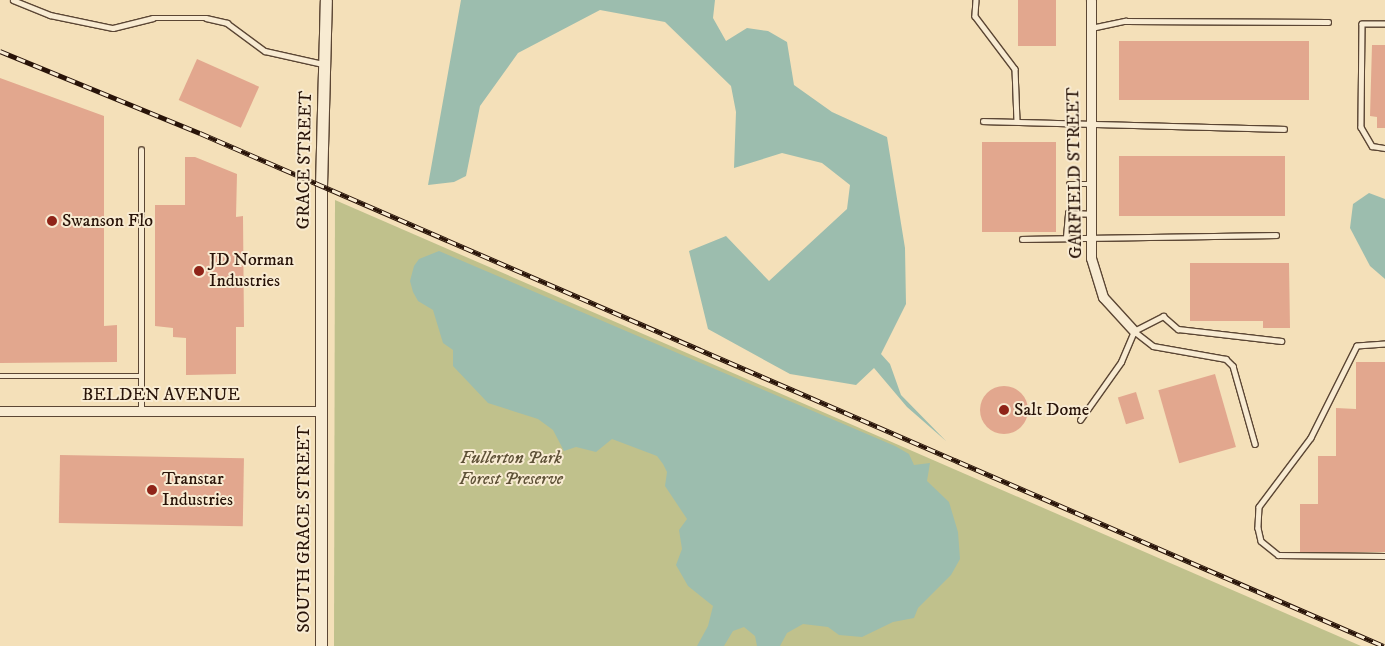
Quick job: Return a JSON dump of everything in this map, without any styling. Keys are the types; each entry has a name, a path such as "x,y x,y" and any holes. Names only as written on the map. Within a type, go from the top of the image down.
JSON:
{"street":[{"name":"GRACE STREET","path":"322,411 326,0"},
{"name":"GARFIELD STREET","path":"1091,0 1091,235 1093,272 1103,298 1134,331"},
{"name":"BELDEN AVENUE","path":"0,411 322,411"},
{"name":"SOUTH GRACE STREET","path":"321,646 322,411"}],"lane":[{"path":"13,0 50,15 113,28 153,18 206,18 227,23 265,51 324,64"},
{"path":"976,0 975,16 1015,69 1017,121"},
{"path":"1091,28 1124,21 1328,22"},
{"path":"1385,24 1362,24 1361,118 1365,140 1372,146 1385,148"},
{"path":"982,121 1017,121 1091,126 1284,129"},
{"path":"141,411 142,150"},
{"path":"1069,184 1091,184"},
{"path":"1066,238 1068,213 1091,214"},
{"path":"1022,239 1066,238 1091,235 1276,235"},
{"path":"1080,420 1121,362 1134,331 1163,316 1178,328 1281,341"},
{"path":"1134,331 1153,346 1226,359 1233,366 1255,444"},
{"path":"1385,344 1357,346 1311,438 1258,507 1258,528 1262,541 1278,556 1385,556"},
{"path":"0,376 140,376"}],"green space":[{"name":"Fullerton Park Forest Preserve","path":"335,200 1361,646 334,646"}],"shaded area":[{"path":"461,0 715,0 713,18 726,41 747,28 768,31 787,42 794,85 832,112 887,137 905,248 906,304 881,354 890,364 901,395 946,441 907,407 874,368 856,385 790,374 708,329 689,251 726,236 769,281 847,209 850,185 822,163 782,153 734,168 736,112 731,86 665,22 600,10 518,53 480,106 466,176 454,182 428,185"},
{"path":"1369,193 1385,199 1385,279 1370,266 1350,228 1353,204"},
{"path":"439,251 895,446 909,454 914,465 930,463 927,481 949,502 958,532 960,559 951,575 918,608 914,618 893,622 862,637 839,635 828,627 803,624 787,633 780,646 757,646 755,636 744,627 733,631 724,646 697,646 708,626 713,606 688,586 676,565 682,549 679,530 687,519 665,486 667,472 663,464 657,456 612,439 596,452 576,447 564,451 553,430 538,419 488,403 453,366 453,350 443,343 433,310 418,301 413,292 410,281 414,266 419,259"}],"building":[{"path":"1018,0 1056,0 1056,46 1018,46"},
{"path":"1119,41 1309,41 1309,100 1119,100"},
{"path":"1372,45 1385,45 1385,128 1377,128 1377,117 1370,116"},
{"path":"197,59 259,87 241,128 179,100"},
{"name":"Swanson Flo","path":"0,78 104,116 104,326 117,325 117,362 0,363"},
{"path":"982,142 1056,142 1056,232 982,232"},
{"path":"1119,156 1285,156 1285,216 1119,216"},
{"name":"JD Norman Industries","path":"185,157 195,157 237,174 236,217 243,216 244,327 236,327 236,374 186,375 186,338 173,337 173,328 155,326 155,205 185,205"},
{"path":"1190,263 1289,263 1290,328 1263,328 1263,321 1190,321"},
{"path":"1356,362 1385,362 1385,552 1300,552 1300,504 1318,504 1318,456 1336,456 1336,408 1356,409"},
{"path":"1215,374 1236,447 1179,463 1158,390"},
{"name":"Salt Dome","path":"1004,386 1013,388 1021,393 1026,401 1028,410 1026,419 1021,427 1013,432 1004,434 995,432 987,427 982,419 980,410 982,401 987,393 995,388"},
{"path":"1136,392 1144,419 1126,424 1118,398"},
{"name":"Transtar Industries","path":"60,455 244,458 243,526 59,523"}],"railway":[{"path":"0,51 200,133 1384,646"}],"place":[{"name":"Swanson Flo","path":"52,221"},
{"name":"JD Norman Industries","path":"199,271"},
{"name":"Salt Dome","path":"1004,410"},
{"name":"Transtar Industries","path":"152,490"}]}
